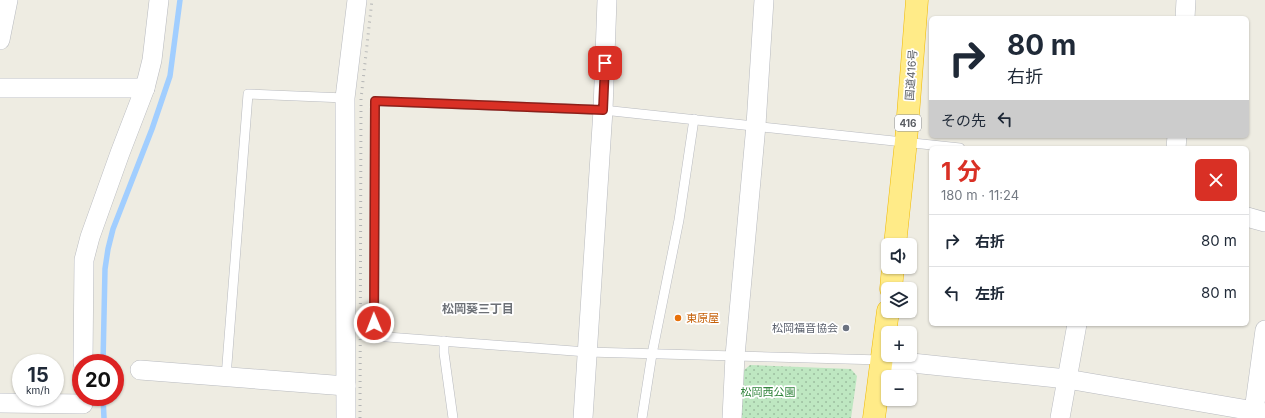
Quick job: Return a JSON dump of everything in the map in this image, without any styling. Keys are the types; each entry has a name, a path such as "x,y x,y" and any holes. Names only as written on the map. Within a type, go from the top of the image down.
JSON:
{"highway":[{"name":"国道416号","path":"896,238 906,141 917,0"},
{"path":"874,418 883,362"}],"street":[{"path":"0,40 8,0"},
{"path":"83,354 84,260 90,237 145,88 152,60 159,0"},
{"path":"346,418 345,98 357,0"},
{"path":"583,418 603,110 607,0"},
{"path":"732,418 735,356 756,125 764,0"},
{"path":"1185,16 1186,0"},
{"path":"0,88 145,88"},
{"path":"1249,218 1265,222"},
{"path":"1060,418 1077,326"},
{"path":"902,362 1067,379 1259,412 1265,330"},
{"path":"140,370 346,386"},
{"path":"0,403 72,406"}],"lane":[{"path":"226,377 248,94 345,98"},
{"path":"881,360 587,352 374,336 375,101 603,110 945,146"},
{"path":"642,418 652,354 679,220 694,119"},
{"path":"444,341 444,353 453,418"}],"green space":[{"name":"松岡西公園","path":"750,365 851,369 857,376 851,418 740,418 743,371"}],"waterway":[{"path":"103,354 105,269 108,249 113,229 152,129 170,76 180,0"},
{"path":"103,406 104,418"}],"railway":[{"path":"360,418 361,99 372,0"}],"place":[{"name":"東原屋","path":"678,318"},
{"name":"松岡福音協会","path":"846,328"}],"district":[{"name":"松岡葵三丁目","path":"478,308"}],"route":[{"path":"374,323 373,270 375,101 603,110 605,63"}]}
